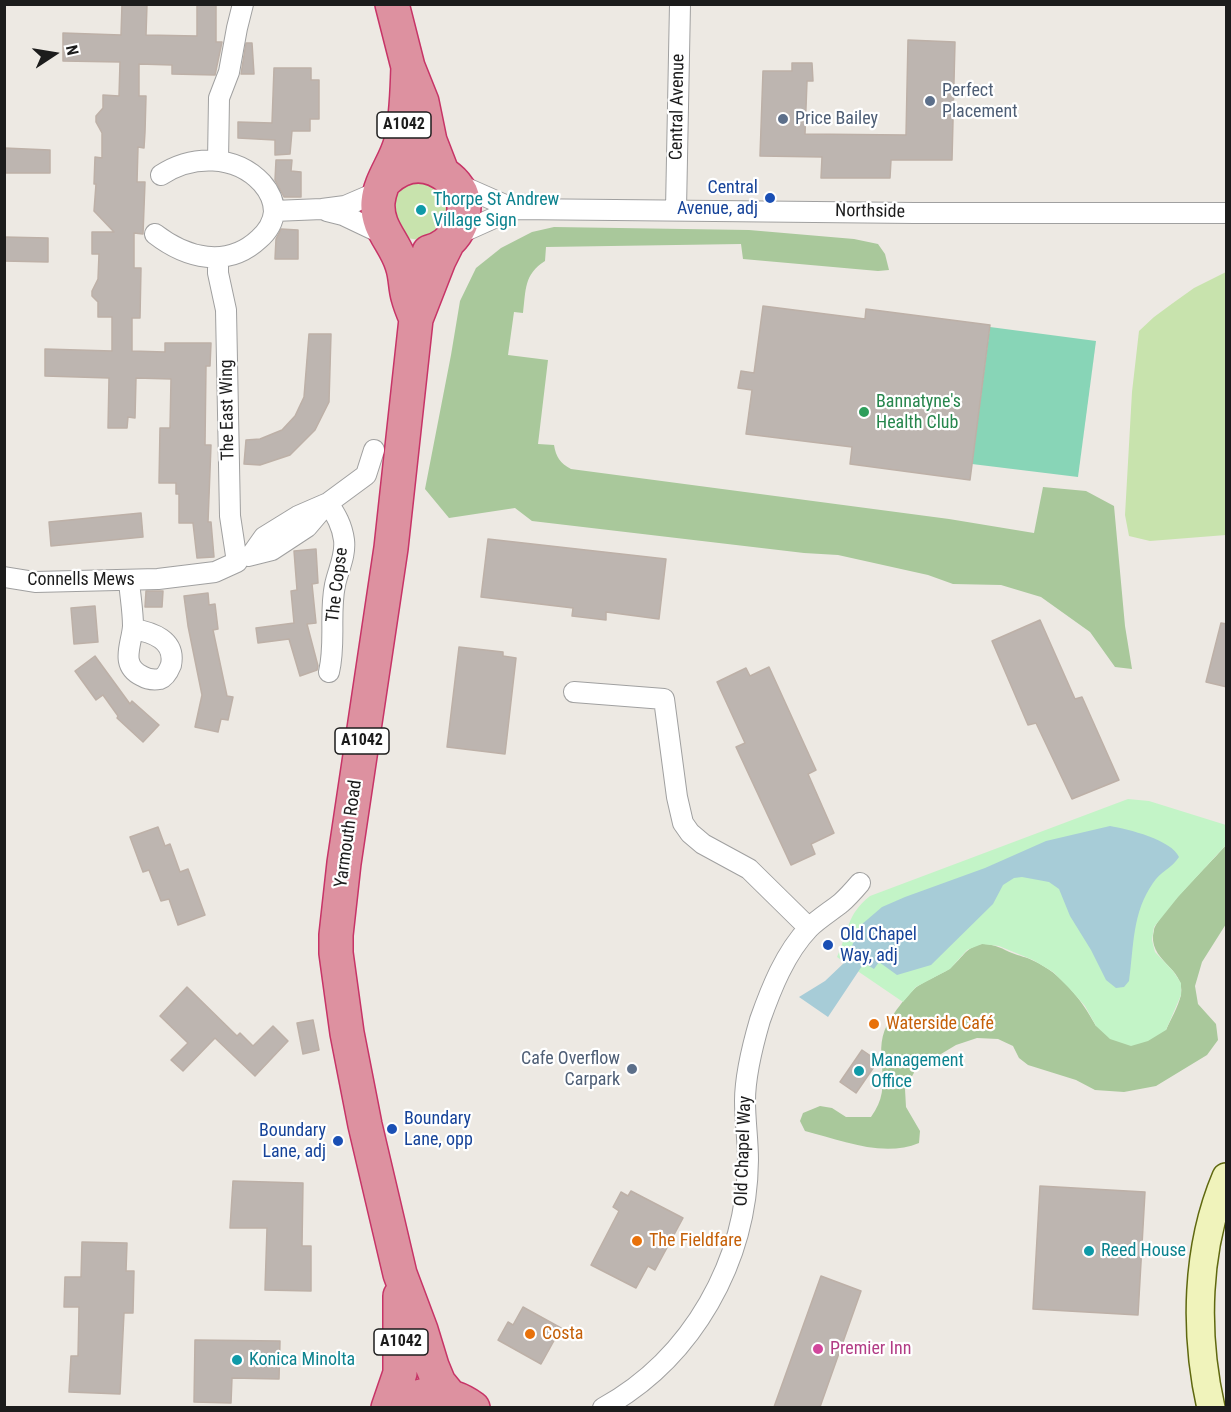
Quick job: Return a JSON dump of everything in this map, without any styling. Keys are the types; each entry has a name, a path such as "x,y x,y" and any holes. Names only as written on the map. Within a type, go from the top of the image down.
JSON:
{"highway":[{"name":"Yarmouth Road","path":"392,4 408,67 422,102 430,141 448,178 461,193 463,217 439,260 416,319 391,548 344,862 336,952 347,1033 365,1125 400,1274 422,1330 439,1383 460,1401"},
{"name":"Yarmouth Road","path":"408,67 401,141 383,185 378,213 380,223 402,266 408,298 416,319"},
{"path":"383,185 394,172 413,165 432,167 448,178"},
{"path":"390,241 404,252 422,254 435,251 452,239"},
{"name":"Yarmouth Road","path":"390,1407 399,1373 400,1274"},
{"name":"Yarmouth Road","path":"390,1407 417,1397 460,1401"}],"street":[{"path":"218,161 219,98 229,72 243,4"},
{"name":"Central Avenue","path":"676,209 680,4"},
{"path":"155,234 178,250 205,258 218,259 242,251 255,243 271,224 274,210 272,198 266,187 256,177 236,164 218,161 181,165 161,176"},
{"name":"Northside","path":"448,178 514,209 1227,213"},
{"path":"274,210 345,206 383,185"},
{"path":"322,209 343,215 390,241"},
{"name":"Northside","path":"452,239 514,209"},
{"name":"The East Wing","path":"218,259 218,273 226,310 230,516 244,558"},
{"path":"244,558 272,550 307,527 328,502 366,475 374,450"},
{"name":"The Copse","path":"328,502 342,525 345,543 343,560 334,586 333,640 329,672"},
{"name":"Connells Mews","path":"4,577 35,582 158,579 215,572 244,558"},
{"path":"129,580 133,629"},
{"path":"574,692 664,699 677,798 683,823 690,833 703,844 749,868 809,928"},
{"name":"Old Chapel Way","path":"603,1407 618,1400 655,1372 684,1342 709,1305 732,1255 745,1204 748,1160 745,1098 753,1045 760,1020 786,961 809,928 844,901 860,883"},
{"path":"1211,1407 1200,1334 1203,1259 1217,1198 1227,1177"}],"green space":[{"path":"425,181 447,197 448,224 426,241 407,238 394,225 394,198 407,184"},
{"path":"554,227 749,230 854,239 878,244 885,254 889,270 878,271 743,259 741,244 546,247 545,261 533,271 527,283 523,313 514,312 508,355 548,360 538,444 554,445 559,459 571,469 949,519 1034,533 1043,487 1086,491 1114,506 1125,626 1132,669 1115,667 1090,632 1041,597 1001,585 953,584 928,575 838,555 532,521 515,508 449,518 425,489 460,301 476,268 501,248 532,232"},
{"path":"1226,272 1226,535 1150,541 1129,536 1125,515 1132,392 1139,331 1194,288"},
{"path":"990,327 1096,341 1078,477 972,464"},
{"path":"1128,799 1149,801 1226,825 1226,845 1154,927 1152,940 1155,952 1181,983 1181,995 1166,1030 1148,1041 1131,1046 1110,1039 1096,1026 1085,1006 1053,972 1033,960 999,946 982,944 967,950 950,969 916,987 903,1002 837,957 852,917 870,896"},
{"path":"1226,845 1226,924 1202,962 1195,986 1198,1004 1216,1024 1218,1040 1207,1055 1156,1086 1124,1092 1095,1090 1076,1080 1028,1065 1019,1058 1013,1046 998,1039 977,1038 956,1045 916,1069 905,1089 906,1107 920,1131 919,1143 891,1149 877,1148 847,1143 805,1131 800,1121 803,1113 820,1106 832,1108 846,1117 871,1117 882,1093 881,1048 889,1021 914,989 951,968 976,945 994,945 1044,966 1070,988 1096,1026 1166,1030 1180,999 1181,985 1178,977 1156,949 1153,941 1154,930 1175,900"}],"water":[{"path":"1110,826 1138,833 1168,845 1179,857 1156,879 1146,894 1137,918 1129,981 1124,987 1116,988 1106,980 1070,916 1059,889 1049,882 1022,877 1014,878 1003,885 993,904 931,965 897,975 879,962 874,969 864,963 828,1017 799,997 825,981 845,962 861,925 882,907 985,868 1046,841"}],"building":[{"path":"122,4 147,4 146,35 197,36 197,4 216,4 216,42 222,42 215,75 172,74 172,65 139,64 139,96 146,96 144,148 138,147 137,182 145,182 143,234 134,233 134,268 141,268 140,318 132,318 132,351 165,352 165,343 211,343 210,366 206,366 205,445 211,445 208,522 211,522 214,557 197,558 193,523 179,523 179,494 176,494 176,483 159,483 160,428 170,428 171,379 136,378 135,418 128,417 127,428 108,428 109,378 45,376 45,349 112,351 112,317 98,317 98,302 92,296 98,279 99,254 92,254 92,232 114,232 94,211 95,157 102,158 102,133 96,122 96,116 103,108 103,95 119,96 120,62 63,61 63,33 121,35"},
{"path":"908,40 955,42 952,160 891,160 890,178 821,178 822,157 760,156 763,71 792,71 792,63 812,63 813,81 807,81 805,134 906,135"},
{"path":"246,43 252,43 254,74 241,74"},
{"path":"274,68 311,68 311,80 319,80 319,119 310,119 310,131 292,131 290,154 275,155 275,140 238,138 238,122 272,123"},
{"path":"4,148 50,150 50,173 4,173"},
{"path":"276,160 292,160 291,171 301,172 301,197 284,197 275,180"},
{"path":"281,229 298,230 298,259 275,259 276,239"},
{"path":"4,237 48,238 48,262 4,261"},
{"name":"Bannatyne's Health Club","path":"763,306 865,319 866,309 990,325 970,480 850,464 852,447 746,434 752,390 738,388 741,371 754,373"},
{"path":"309,334 331,334 329,402 315,430 290,455 260,465 244,464 246,440 260,439 282,430 295,416 304,397"},
{"path":"141,513 143,537 51,546 49,522"},
{"path":"488,539 666,559 659,619 606,612 606,620 572,616 573,608 481,597"},
{"path":"316,549 318,583 312,584 316,623 307,624 318,666 317,670 300,676 289,639 258,643 256,628 294,623 291,591 297,590 294,551"},
{"path":"146,591 163,591 162,607 145,607"},
{"path":"208,593 209,605 215,604 218,629 213,630 227,696 233,697 228,720 221,719 218,732 195,727 202,695 184,596"},
{"path":"95,606 98,642 74,644 71,608"},
{"path":"1040,620 1075,699 1082,697 1119,780 1072,799 1036,723 1028,725 992,641"},
{"path":"1221,623 1227,624 1227,687 1206,682"},
{"path":"459,647 503,652 503,656 516,658 505,754 447,747"},
{"path":"95,656 130,704 132,701 159,725 143,742 117,718 118,716 103,695 96,700 75,671"},
{"path":"769,667 816,770 808,774 834,833 811,844 815,854 791,865 736,747 745,743 717,682 746,668 750,676"},
{"path":"158,827 165,846 170,844 180,872 188,869 205,915 178,925 169,899 161,901 149,870 143,872 130,837"},
{"path":"187,987 237,1036 240,1033 253,1046 273,1026 288,1041 255,1076 215,1038 183,1071 171,1060 188,1043 160,1016"},
{"path":"313,1020 319,1050 303,1054 297,1023"},
{"name":"Management Office","path":"862,1050 878,1061 856,1093 840,1082"},
{"path":"233,1181 303,1183 302,1246 311,1246 311,1291 265,1290 267,1228 230,1228"},
{"name":"Reed House","path":"1040,1186 1145,1192 1138,1315 1033,1309"},
{"name":"The Fieldfare","path":"631,1191 683,1218 655,1270 648,1266 636,1288 591,1265 619,1211 613,1207 621,1192 628,1196"},
{"path":"82,1242 127,1243 126,1271 134,1271 133,1313 124,1313 120,1394 69,1392 71,1356 78,1356 79,1307 64,1307 65,1277 81,1277"},
{"name":"Premier Inn","path":"821,1276 861,1291 820,1407 774,1407"},
{"name":"Costa","path":"523,1307 561,1328 541,1364 498,1340 508,1322 513,1325"},
{"name":"Konica Minolta","path":"195,1340 280,1341 279,1379 232,1378 231,1403 194,1402"}],"place":[{"name":"Perfect Placement","path":"930,101"},
{"name":"Price Bailey","path":"783,119"},
{"name":"Central Avenue, adj","path":"770,198"},
{"name":"Thorpe St Andrew Village Sign","path":"421,210"},
{"name":"Bannatyne's Health Club","path":"864,412"},
{"name":"Old Chapel Way, adj","path":"828,945"},
{"name":"Waterside Café","path":"874,1024"},
{"name":"Cafe Overflow Carpark","path":"632,1069"},
{"name":"Management Office","path":"859,1071"},
{"name":"Boundary Lane, opp","path":"392,1129"},
{"name":"Boundary Lane, adj","path":"338,1141"},
{"name":"The Fieldfare","path":"637,1241"},
{"name":"Reed House","path":"1089,1251"},
{"name":"Costa","path":"530,1334"},
{"name":"Premier Inn","path":"818,1349"},
{"name":"Konica Minolta","path":"237,1360"}]}
